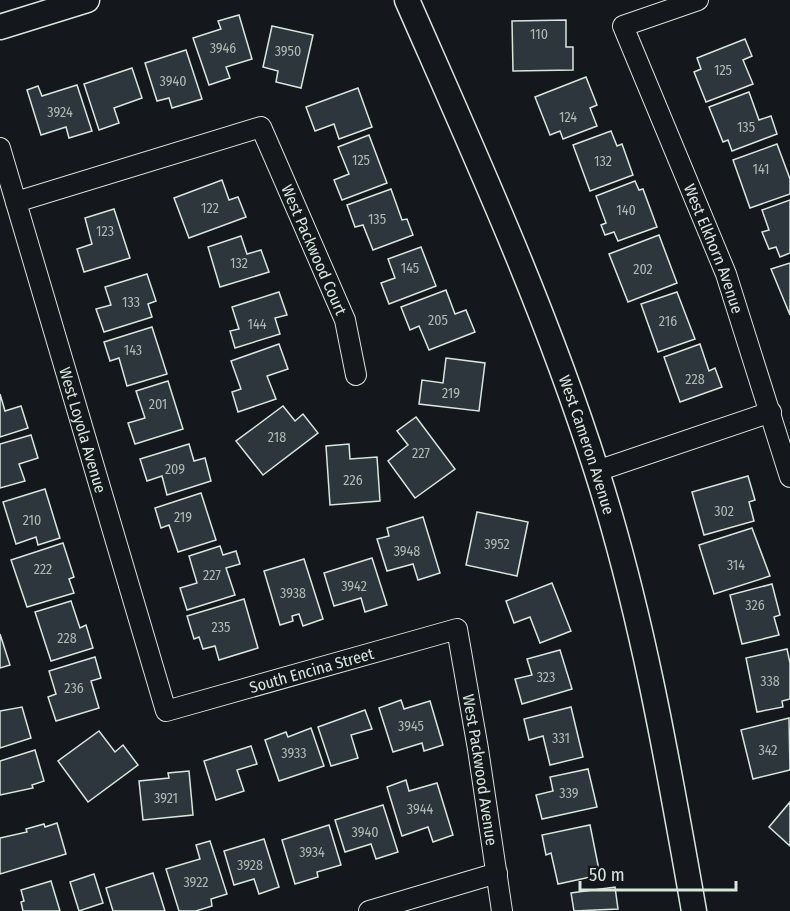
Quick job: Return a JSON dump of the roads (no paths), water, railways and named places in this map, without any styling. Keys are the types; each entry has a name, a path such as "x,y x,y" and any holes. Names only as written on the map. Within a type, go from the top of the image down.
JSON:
{"street":[{"path":"0,27 87,0"},
{"name":"West Cameron Avenue","path":"407,0 538,304 597,471 641,635 694,911"},
{"name":"West Elkhorn Avenue","path":"698,0 623,26 726,274 790,477"},
{"name":"West Packwood Court","path":"16,202 261,127 345,320 356,375"},
{"name":"West Loyola Avenue","path":"0,148 166,711"},
{"path":"597,471 771,412"},
{"name":"South Encina Street","path":"166,711 457,629"},
{"name":"West Packwood Avenue","path":"457,629 502,911"},
{"path":"369,911 497,873"}]}
